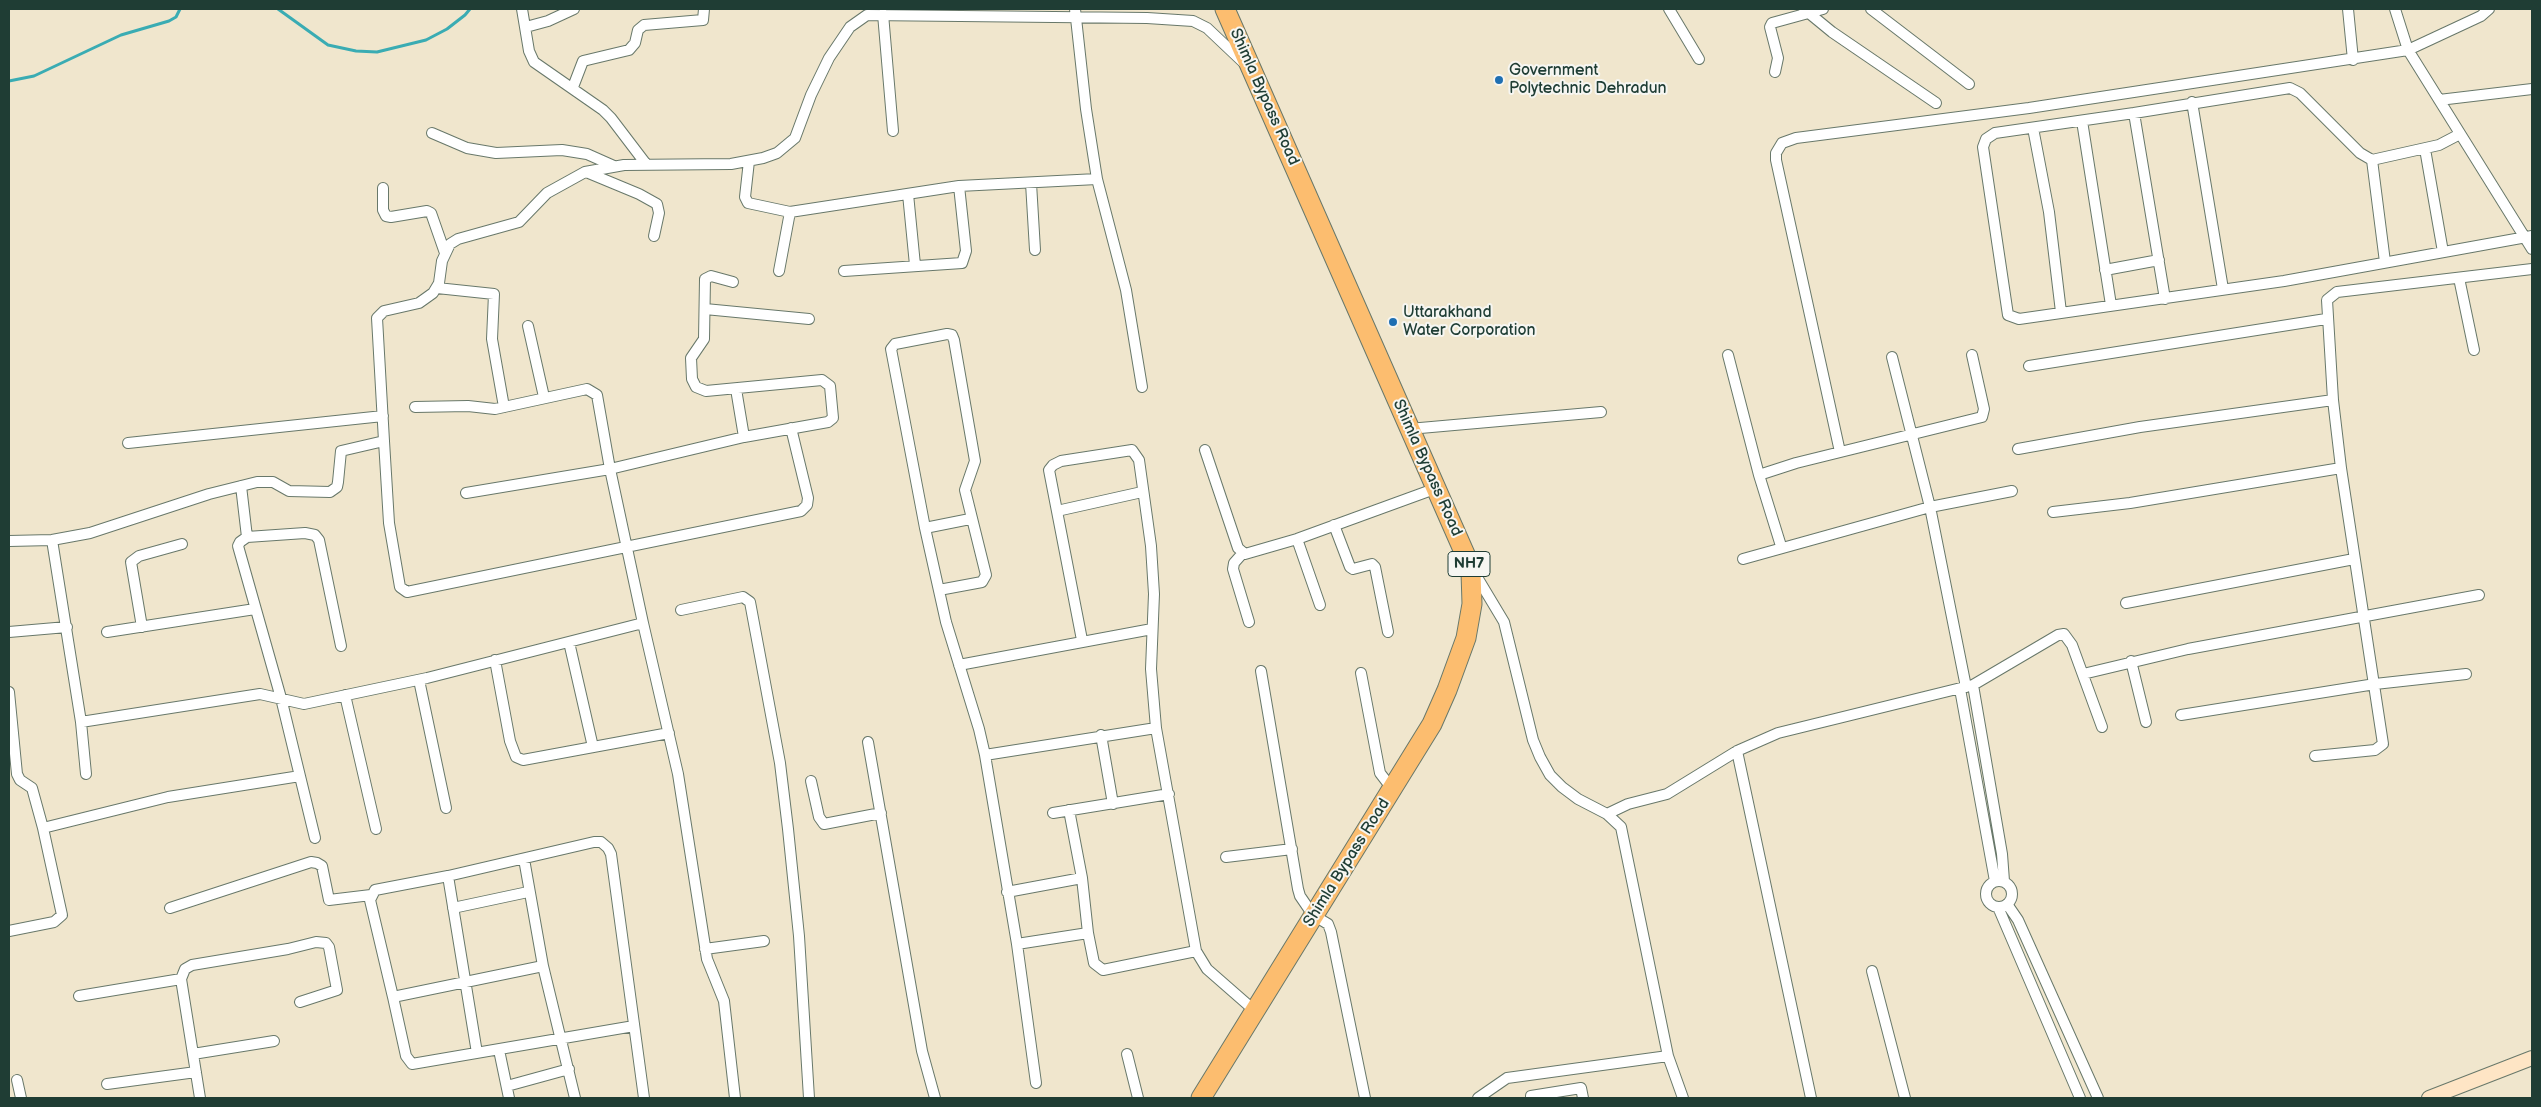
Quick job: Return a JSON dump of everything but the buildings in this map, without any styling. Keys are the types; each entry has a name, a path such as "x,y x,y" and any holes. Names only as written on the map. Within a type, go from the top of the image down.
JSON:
{"highway":[{"name":"Shimla Bypass Road","path":"1202,1098 1432,724 1448,690 1466,638 1472,604 1471,572 1468,561 1226,9"}],"street":[{"path":"522,9 529,51 534,62 573,87 611,118 646,164"},
{"path":"526,27 548,21 574,9"},
{"path":"573,87 583,61 628,50 635,43 638,30 644,25 703,20 704,9"},
{"path":"1668,9 1699,59"},
{"path":"1775,72 1778,58 1770,25 1778,19 1806,10 1823,9"},
{"path":"1871,9 1969,84"},
{"path":"2348,9 2353,60"},
{"path":"2395,9 2408,50 2460,134 2528,236 2532,249"},
{"path":"1840,452 1776,160 1776,153 1782,143 1796,138 2010,110 2353,60 2408,50 2481,16 2489,9"},
{"path":"1806,10 1832,32 1936,103"},
{"path":"791,428 808,498 804,509 404,591 400,587 389,523 377,318 384,311 426,300 437,288 445,253 450,244 458,239 519,222 529,214 547,193 585,172 614,166 646,164 715,165 749,161 777,153 795,138 820,75 850,27 867,15 912,12 1075,13 1193,22 1208,28 1252,71"},
{"path":"1075,13 1086,109 1097,179 1126,290 1142,387"},
{"path":"883,14 893,131"},
{"path":"2460,134 2439,145 2372,160 2360,153 2295,89 2284,88 2192,102 2134,114 1995,133 1984,144 2006,309 2012,318 2223,290 2528,236"},
{"path":"2439,100 2532,89"},
{"path":"2192,102 2223,290"},
{"path":"2134,114 2165,298"},
{"path":"2082,121 2110,305"},
{"path":"2033,128 2049,212 2061,312"},
{"path":"432,133 467,148 496,153 562,150 587,154 614,166"},
{"path":"2425,149 2444,252"},
{"path":"2372,160 2385,262"},
{"path":"749,161 745,197 748,203 790,212 959,186 1097,179"},
{"path":"585,172 639,194 657,204 660,213 654,236"},
{"path":"1031,183 1035,250"},
{"path":"844,271 915,265 960,264 965,259 959,186"},
{"path":"383,188 383,210 386,216 391,217 427,211 431,213 445,253"},
{"path":"908,194 915,265"},
{"path":"779,271 790,212"},
{"path":"2105,270 2159,260"},
{"path":"2315,756 2380,748 2382,739 2340,468 2326,319 2327,300 2337,292 2532,269"},
{"path":"466,492 610,469 832,420 830,386 826,381 815,380 736,389 701,390 692,379 692,358 704,338 706,277 711,276 733,282"},
{"path":"2459,278 2474,350"},
{"path":"437,288 494,294 492,339 504,407"},
{"path":"705,309 809,319"},
{"path":"2029,366 2326,319"},
{"path":"528,326 544,397"},
{"path":"939,590 982,582 985,578 970,519 965,490 975,461 954,340 950,334 941,334 895,344 890,349 939,590 958,665 979,729 1007,892 1018,944 1036,1083"},
{"path":"1759,475 1912,433 1982,417 1984,409 1972,355"},
{"path":"1728,356 1759,475 1781,546"},
{"path":"1892,357 1930,507 2002,854 1999,881"},
{"path":"414,407 504,407 587,388 596,392 626,546 680,784 709,969 724,1000 735,1098"},
{"path":"736,389 744,438"},
{"path":"2018,449 2140,427 2333,400"},
{"path":"1410,429 1600,412"},
{"path":"128,443 383,416"},
{"path":"9,541 52,540 90,533 241,486 269,482 289,491 330,492 337,487 341,451 384,441"},
{"path":"1082,640 1049,470 1052,465 1061,461 1132,450 1139,460 1153,569 1152,682 1156,728 1196,951 1207,969 1254,1011"},
{"path":"1205,450 1238,548 1242,554"},
{"path":"2053,512 2130,503 2340,468"},
{"path":"241,486 248,537"},
{"path":"1249,622 1233,569 1234,563 1242,554 1297,539 1437,488"},
{"path":"1743,559 1781,546 1930,507 2012,491"},
{"path":"1057,510 1142,492"},
{"path":"925,528 970,519"},
{"path":"1334,525 1351,568 1372,564 1375,567 1388,632"},
{"path":"315,838 280,698 238,546 248,537 304,533 315,535 319,540 341,646"},
{"path":"1297,539 1320,605"},
{"path":"52,540 81,722 86,774"},
{"path":"142,627 131,562 139,556 182,544"},
{"path":"2126,603 2354,559"},
{"path":"1468,561 1504,622 1533,740 1550,775 1578,800 1607,814 1621,827 1625,837 1644,945 1668,1056 1683,1098"},
{"path":"2083,674 2131,661 2362,619 2480,595"},
{"path":"681,610 743,597 750,602 780,763 788,829 799,936 809,1098"},
{"path":"107,632 255,609"},
{"path":"81,722 260,694 304,704 419,680 643,623"},
{"path":"9,632 67,628"},
{"path":"958,665 1082,640 1152,629"},
{"path":"1607,814 1628,804 1667,794 1737,751 1778,733 1966,687 2058,635 2064,634 2072,645 2102,727"},
{"path":"569,642 593,747"},
{"path":"496,660 510,742 516,757 523,760 532,760 669,733"},
{"path":"2131,661 2146,722"},
{"path":"1261,671 1300,896 1313,915 1328,924 1331,932 1365,1098"},
{"path":"1360,673 1380,773 1393,790"},
{"path":"2181,715 2374,684 2466,674"},
{"path":"419,680 446,808"},
{"path":"1966,687 1999,881 2012,890 2012,899 2003,906"},
{"path":"9,692 18,774 20,780 32,788 43,828 62,915 54,922 9,931"},
{"path":"345,695 376,829"},
{"path":"984,755 1101,735 1156,728"},
{"path":"1101,735 1113,804"},
{"path":"868,742 922,1051 935,1098"},
{"path":"1737,751 1811,1098"},
{"path":"43,828 168,797 300,776"},
{"path":"811,781 819,817 824,824 881,813"},
{"path":"1053,813 1168,794"},
{"path":"1069,810 1082,878 1088,933 1094,963 1103,970 1196,951"},
{"path":"170,908 311,862 322,866 329,900 370,895 375,890 601,842 608,848 644,1098"},
{"path":"1226,857 1292,849"},
{"path":"524,859 528,892 543,966 575,1098"},
{"path":"448,876 477,1053"},
{"path":"1007,892 1082,878"},
{"path":"1999,881 1988,887 1986,895 1990,903 2003,906 2018,920 2098,1098"},
{"path":"453,908 528,892"},
{"path":"370,895 406,1056 412,1064 634,1026"},
{"path":"2003,906 2080,1098"},
{"path":"1018,944 1088,933"},
{"path":"705,949 764,941"},
{"path":"200,1098 181,979 182,973 192,965 288,950 316,942 326,943 329,947 338,990 300,1002"},
{"path":"393,997 543,966"},
{"path":"1872,971 1905,1098"},
{"path":"79,996 181,979"},
{"path":"193,1054 274,1041"},
{"path":"499,1050 509,1098"},
{"path":"1127,1054 1138,1098"},
{"path":"1478,1098 1507,1078 1668,1056"},
{"path":"2429,1098 2532,1058"},
{"path":"507,1086 569,1069"},
{"path":"107,1084 196,1072"},
{"path":"17,1080 21,1098"},
{"path":"1531,1098 1531,1096 1581,1088 1583,1098"}],"waterway":[{"path":"9,81 34,76 121,35 169,21 176,17 180,9"},
{"path":"278,9 328,45 356,51 377,52 426,40 447,29 470,9"}],"place":[{"name":"Government Polytechnic Dehradun","path":"1499,80"},
{"name":"Uttarakhand Water Corporation","path":"1393,322"}]}
